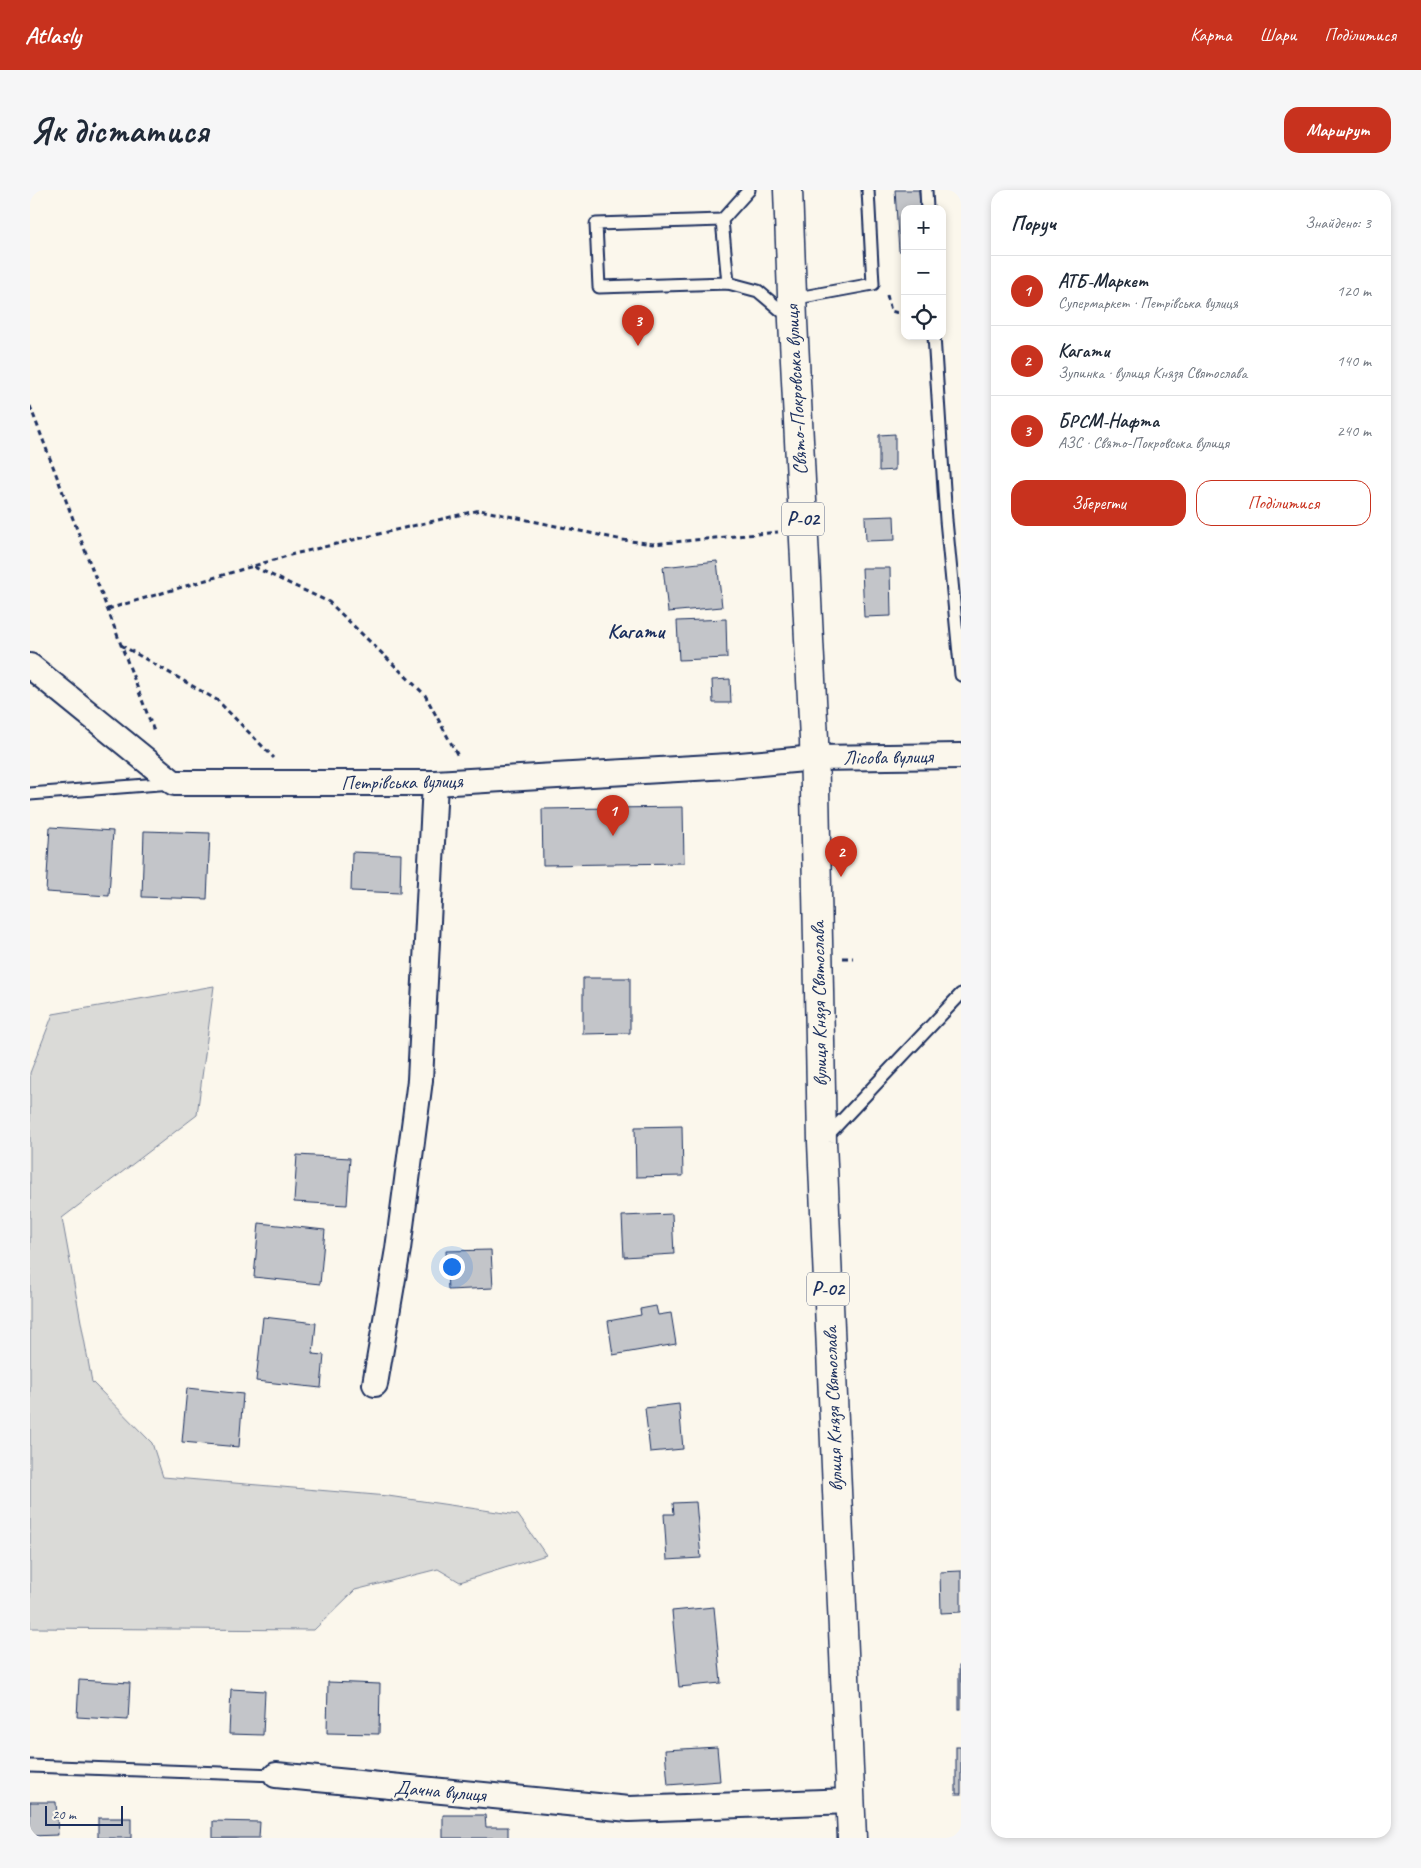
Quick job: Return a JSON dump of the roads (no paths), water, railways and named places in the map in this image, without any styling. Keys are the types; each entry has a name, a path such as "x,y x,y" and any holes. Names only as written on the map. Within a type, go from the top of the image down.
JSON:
{"main road":[{"name":"Свято-Покровська вулиця","path":"788,190 792,310 815,749"},
{"name":"вулиця Князя Святослава","path":"815,749 822,1142 852,1838"}],"street":[{"path":"30,666 174,783"},
{"name":"Лісова вулиця","path":"815,749 961,756"},
{"name":"Петрівська вулиця","path":"174,783 435,783 729,766 815,749"},
{"path":"376,1384 398,1249 420,1080 435,783"},
{"name":"Дачна вулиця","path":"276,1775 629,1808 850,1802"}],"lane":[{"path":"749,190 722,220 596,224 599,287 728,283 758,291 792,310 873,284 868,190"},
{"path":"926,190 927,205"},
{"path":"722,220 728,283"},
{"path":"934,340 946,520 961,675"},
{"path":"30,794 174,783"},
{"path":"822,1142 961,994"},
{"name":"Дачна вулиця","path":"30,1766 276,1775"}],"place":[{"name":"БРСМ-Нафта","path":"638,346"},
{"name":"АТБ-Маркет","path":"613,836"},
{"name":"Кагати","path":"841,877"}],"district":[{"name":"Кагати","path":"636,631"}]}
